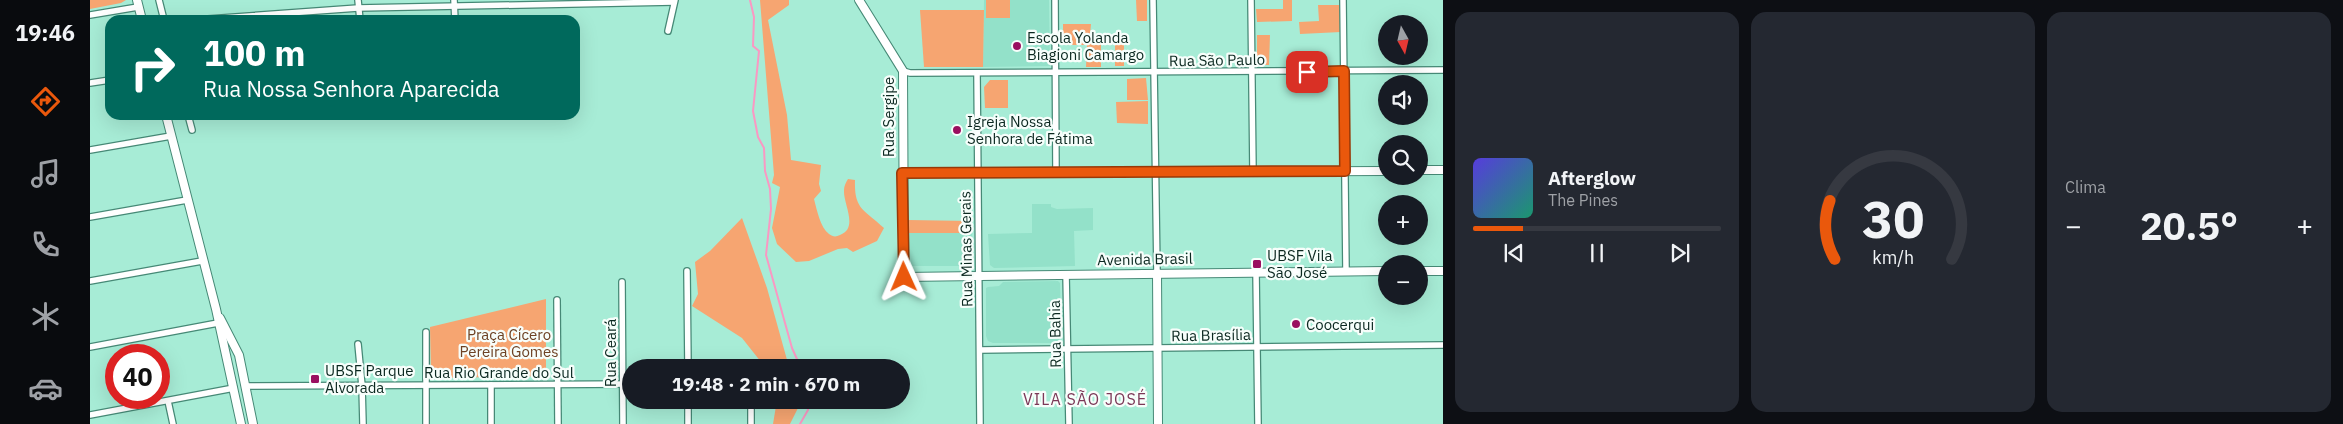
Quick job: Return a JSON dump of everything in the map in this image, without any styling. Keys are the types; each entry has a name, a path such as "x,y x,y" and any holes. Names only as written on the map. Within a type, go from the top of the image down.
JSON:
{"street":[{"path":"159,0 163,15"},
{"path":"358,0 359,15"},
{"name":"Rua Sergipe","path":"859,0 902,70 904,277"},
{"path":"1055,0 1056,173"},
{"path":"1153,0 1158,424"},
{"path":"1251,0 1253,172"},
{"path":"1343,0 1346,271"},
{"path":"262,15 454,3 674,1 668,31"},
{"path":"90,15 138,4"},
{"name":"Rua São Paulo","path":"902,70 910,73 977,74 1443,70"},
{"name":"Rua Minas Gerais","path":"977,74 980,424"},
{"path":"90,83 105,81"},
{"path":"168,120 202,261 216,310 241,424"},
{"path":"189,120 192,130"},
{"path":"90,150 171,136"},
{"path":"1428,170 1443,170"},
{"path":"902,173 1378,171"},
{"path":"90,217 187,200"},
{"path":"90,281 202,261"},
{"path":"687,271 688,359"},
{"name":"Avenida Brasil","path":"904,277 1378,271"},
{"path":"1428,271 1443,271"},
{"path":"1256,272 1258,424"},
{"name":"Rua Bahia","path":"1066,274 1069,424"},
{"name":"Rua Ceará","path":"622,282 623,359"},
{"path":"557,300 558,424"},
{"path":"216,310 239,355 247,386 253,424"},
{"path":"90,347 218,323"},
{"path":"426,332 426,424"},
{"path":"358,344 362,386 362,424"},
{"name":"Rua Brasília","path":"980,350 1443,345"},
{"name":"Rua Rio Grande do Sul","path":"247,386 622,384"},
{"path":"491,385 491,424"},
{"path":"170,401 234,388"},
{"path":"90,415 123,409"},
{"path":"170,409 173,424"},
{"name":"Rua Ceará","path":"623,409 623,424"},
{"path":"688,409 688,424"},
{"path":"751,409 751,424"}],"shaded area":[{"name":"Escola Yolanda Biagioni Camargo","path":"984,0 1049,0 1050,66 983,67"},
{"path":"1032,204 1051,204 1051,207 1057,209 1093,208 1093,230 1074,231 1075,266 994,268 990,265 988,234 1032,233"},
{"path":"908,233 972,233 970,263 966,266 911,266"},
{"path":"1058,281 1060,283 1061,335 1059,340 1054,343 993,343 988,341 986,336 986,288 999,286 1003,282"}],"green space":[{"path":"90,0 126,0 121,3 90,9"},
{"path":"760,0 789,0 789,5 768,20 787,115 791,160 821,165 819,184 821,191 814,199 823,227 832,236 839,236 846,232 849,215 844,190 848,179 855,180 858,203 884,228 877,241 853,252 847,248 838,249 809,261 796,262 777,244 772,228 780,187 772,183 774,175"},
{"path":"986,0 1010,0 1010,18 986,18"},
{"path":"1136,0 1147,0 1147,21 1137,21"},
{"path":"1283,0 1292,0 1292,21 1257,22 1256,9 1283,9"},
{"path":"1318,5 1340,5 1341,32 1300,34 1299,22 1319,21"},
{"path":"920,10 984,10 983,67 924,67"},
{"path":"1063,24 1091,24 1090,36 1101,36 1101,67 1086,67 1087,45 1063,45"},
{"path":"1257,35 1270,35 1269,65 1257,65"},
{"path":"1115,43 1124,43 1124,66 1115,66"},
{"path":"1146,78 1148,100 1127,100 1127,79"},
{"path":"990,80 1008,80 1008,108 985,108 984,87"},
{"path":"1148,101 1148,124 1117,123 1116,102"},
{"path":"742,218 767,288 787,359 759,359 742,338 692,306 698,294 695,262 710,251"},
{"path":"908,220 971,221 972,233 908,233"},
{"name":"Praça Cícero Pereira Gomes","path":"546,299 546,376 438,378 431,374 430,327"},
{"path":"776,409 798,409 790,424 773,424"}],"waterway":[{"path":"750,0 754,17 753,46 759,51 753,111 758,137 764,148 765,171 770,189 771,209 766,255 792,348 797,359"},
{"path":"800,424 808,409"}],"place":[{"name":"Escola Yolanda Biagioni Camargo","path":"1017,46"},
{"name":"Igreja Nossa Senhora de Fátima","path":"957,130"},
{"name":"UBSF Vila São José","path":"1257,264"},
{"name":"Coocerqui","path":"1296,324"},
{"name":"UBSF Parque Alvorada","path":"315,379"}],"district":[{"name":"VILA SÃO JOSÉ","path":"1085,399"}],"route":[{"path":"904,277 902,173 1345,171 1344,71 1307,72"}]}
